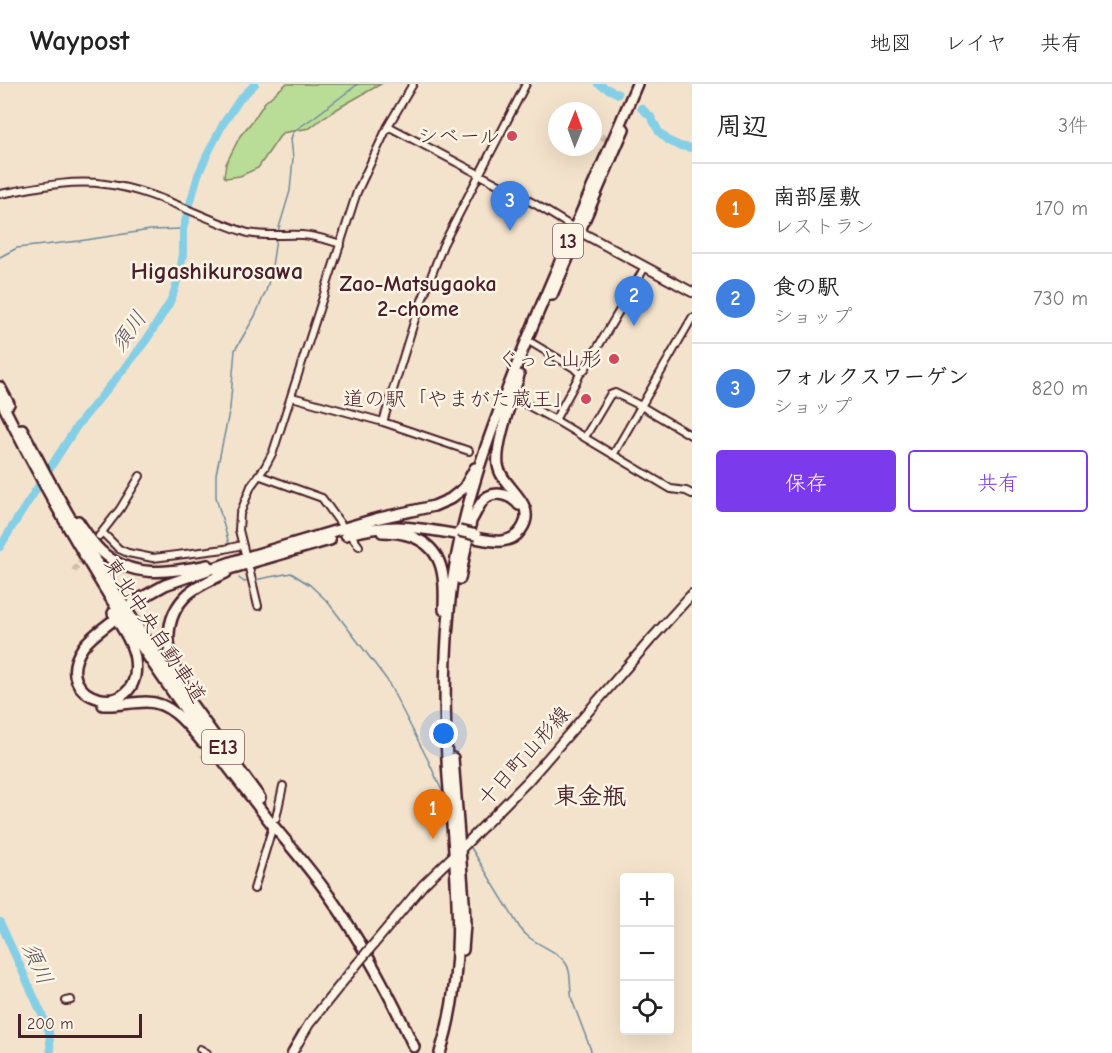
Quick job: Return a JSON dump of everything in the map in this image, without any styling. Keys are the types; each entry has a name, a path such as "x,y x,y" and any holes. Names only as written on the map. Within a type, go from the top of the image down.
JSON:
{"highway":[{"name":"13","path":"446,1053 458,999 465,924 448,774 445,672 450,603 460,543 476,477 503,399 637,84"},
{"name":"13","path":"440,1053 449,1020 458,952 458,851 451,653 454,611 471,521 492,446 576,230 643,84"},
{"path":"349,531 399,526 418,527 502,542 519,533 525,522 524,506 501,474 498,466 498,448 519,375"},
{"name":"E13","path":"0,387 54,504 76,534"},
{"name":"E13","path":"0,399 35,455 76,534"},
{"path":"133,604 242,562 349,531 375,519 435,506 450,499 464,488 475,468 495,413 503,399"},
{"path":"471,521 481,503 496,494 505,494 513,498 521,512 520,522 514,531 507,535 475,537"},
{"path":"349,531 406,535 420,540 437,555 444,577 445,672"},
{"path":"76,534 112,561 126,568 143,572 242,562"},
{"path":"76,534 131,646 135,656 136,670 133,682 126,693 114,699 101,700 90,696 76,679 75,667 78,656 90,639 110,620 84,639 74,652 70,664 75,689 84,698 98,704 115,706 147,702 161,704 174,712 273,824"},
{"name":"東北中央自動車道","path":"76,534 158,657 329,897 389,994 414,1047"},
{"name":"東北中央自動車道","path":"76,534 136,638 162,677 305,864"},
{"path":"242,562 196,589 182,601 170,623 169,652 176,671 189,693 242,768 261,800"}],"main road":[{"path":"576,230 692,292"},
{"name":"十日町山形線","path":"292,1053 309,1024 423,885 528,781 692,594"}],"street":[{"path":"258,606 242,562 240,514 251,486 273,452 357,192 388,126 413,84"},
{"path":"383,422 434,267 526,84"},
{"path":"388,126 535,204 576,230"},
{"path":"0,194 69,183 105,184 141,192 248,233 318,237 341,244"},
{"path":"555,420 645,267"},
{"path":"613,455 692,318"},
{"path":"532,343 580,374"},
{"path":"585,437 612,393 618,393 692,436"},
{"path":"292,397 383,422 469,451"},
{"path":"518,400 671,489 692,494"},
{"path":"258,475 322,498 359,546"},
{"path":"140,476 120,509 100,534 119,549 153,558 242,545"},
{"path":"254,889 283,786"},
{"path":"200,1049 207,1053"}],"green space":[{"path":"286,84 381,84 324,117 310,128 282,133 258,168 240,176 226,178 224,176 226,164 240,136 265,102"}],"waterway":[{"name":"須川","path":"0,547 77,426 132,359 169,304 180,271 183,229 198,175 223,124 240,99 255,84"},
{"path":"278,231 290,191 293,133 358,84"},
{"path":"598,84 618,94"},
{"path":"641,108 651,117 659,132 669,141 692,148"},
{"path":"0,257 17,248 150,230 183,229"},
{"path":"229,544 216,497 216,474 230,408 235,350 255,316 266,291 276,239"},
{"path":"254,580 291,573 310,585 327,601 387,680 446,800"},
{"path":"239,578 244,582 249,581"},
{"path":"470,846 521,929 530,938 559,956 567,965 572,1000 592,1053"},
{"name":"須川","path":"0,922 44,1019 49,1032 51,1053"}],"tunnel":[{"path":"602,137 624,150"},
{"path":"74,571 86,554"},
{"path":"202,758 218,747"}],"place":[{"name":"シベール","path":"512,136"},
{"name":"フォルクスワーゲン","path":"510,231"},
{"name":"食の駅","path":"634,326"},
{"name":"ぐっと山形","path":"614,359"},
{"name":"道の駅「やまがた蔵王」","path":"586,399"},
{"name":"南部屋敷","path":"433,839"}],"district":[{"name":"Higashikurosawa","path":"217,271"},
{"name":"Zao-Matsugaoka 2-chome","path":"418,296"},
{"name":"東金瓶","path":"590,796"}]}
